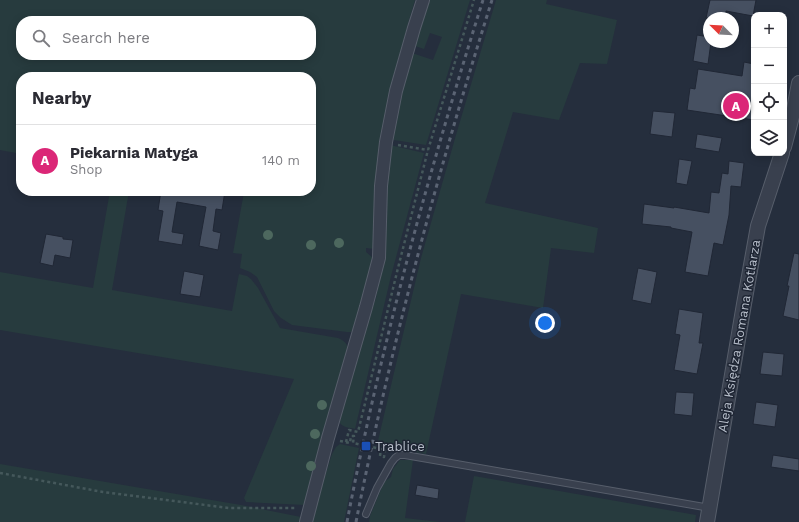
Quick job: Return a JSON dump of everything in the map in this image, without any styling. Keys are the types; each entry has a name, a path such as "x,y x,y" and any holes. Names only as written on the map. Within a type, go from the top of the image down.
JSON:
{"street":[{"path":"306,522 379,258 381,186 386,142 396,91 423,0"},
{"path":"787,135 799,83"},
{"name":"Aleja Księdza Romana Kotlarza","path":"707,522 758,226 781,156"}],"lane":[{"path":"366,514 377,488 391,462 399,455 710,508"}],"path":[{"path":"346,442 348,430 358,432 428,150 474,0"},
{"path":"386,142 428,150"},
{"path":"328,438 350,443 351,436 354,436 353,443 381,449 380,456 384,457 385,450 389,451 388,458 391,462"},
{"path":"0,473 103,492 230,508 310,508"}],"green space":[{"path":"0,0 415,0 390,95 375,249 366,248 366,252 372,257 372,265 356,329 351,332 292,325 281,318 274,311 257,277 240,268 242,254 233,253 243,196 316,196 316,72 16,72 16,153 0,150"},
{"path":"430,0 470,0 426,145 394,140 391,138 403,84 412,53 433,60 442,37 430,33 424,49 415,46"},
{"path":"496,0 547,0 546,4 617,20 607,64 580,63 559,120 513,112 485,203 598,228 594,253 551,248 543,308 461,294 426,454 400,449 401,445 392,443 390,447 377,445 421,258"},
{"path":"390,145 424,153 391,276 355,429 344,426 339,421 364,332 376,298 384,257 387,219 386,172"},
{"path":"109,196 128,196 112,290 232,311 239,274 247,276 258,288 280,328 338,338 346,344 348,348 348,359 305,505 246,502 244,498 294,379 0,330 0,272 93,288"},
{"path":"340,444 359,448 344,522 310,522 332,454 336,447"},
{"path":"400,460 413,460 405,518 440,522 369,522 384,482 391,477 393,469"},
{"path":"0,464 241,505 301,517 299,522 0,522"},
{"path":"474,476 696,515 695,522 465,522"}],"building":[{"path":"710,0 756,0 754,12 751,12 751,16 739,13 739,12 707,12"},
{"path":"697,35 703,36 703,48 710,48 708,64 693,61"},
{"path":"744,62 751,63 751,120 687,110 690,88 695,89 698,69 742,76"},
{"path":"653,111 675,113 672,137 650,134"},
{"path":"697,134 722,138 719,152 695,148"},
{"path":"679,159 692,161 687,185 676,183"},
{"path":"729,161 744,163 741,187 731,186 729,215 723,245 714,243 708,276 685,272 692,232 671,227 642,224 644,204 709,213 711,192 719,193 722,173 728,174"},
{"path":"160,196 224,196 222,210 216,209 213,231 221,233 218,250 199,246 206,207 177,202 172,232 184,234 182,245 158,241 163,211 158,210"},
{"path":"46,234 73,240 70,258 55,255 53,266 40,263"},
{"path":"794,253 799,254 799,320 783,316 789,286 787,286"},
{"path":"638,268 657,272 651,304 632,300"},
{"path":"184,271 204,275 200,297 180,294"},
{"path":"679,309 703,313 699,343 703,343 697,374 674,370 680,335 675,334"},
{"path":"763,352 784,354 782,376 760,374"},
{"path":"676,392 694,393 692,416 674,414"},
{"path":"756,402 778,405 775,427 753,424"},
{"path":"773,455 799,459 799,471 771,467"},
{"path":"417,485 439,489 438,499 415,495"}],"railway":[{"path":"347,522 360,456 391,324 425,194 483,0"},
{"path":"356,522 384,390 400,324 434,194 492,0"}],"place":[{"name":"Piekarnia Matyga","path":"736,106"},
{"name":"Trablice","path":"366,446"}]}
